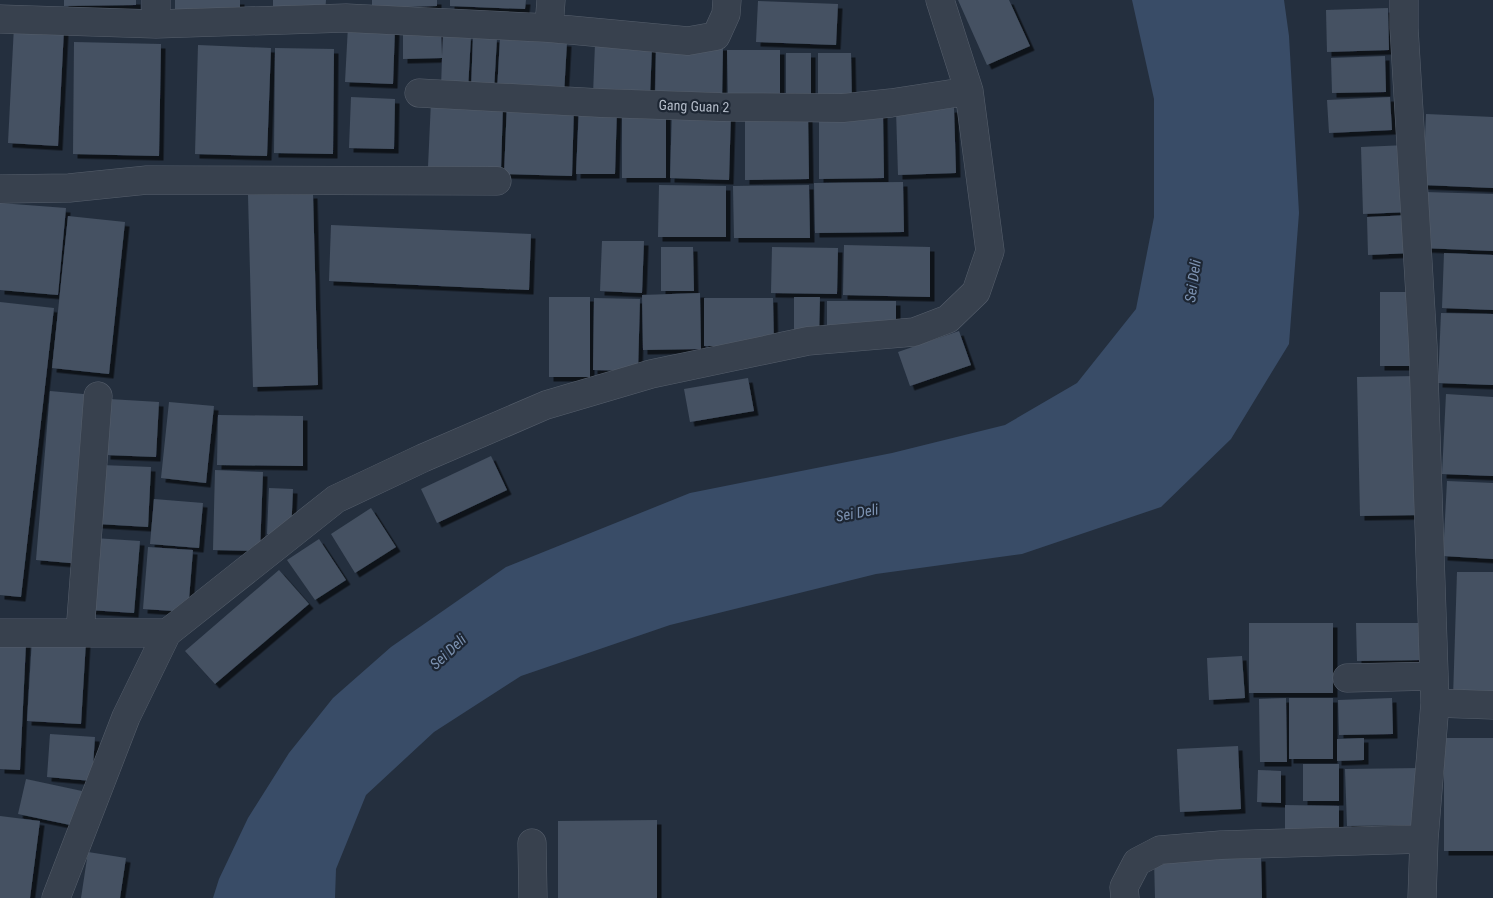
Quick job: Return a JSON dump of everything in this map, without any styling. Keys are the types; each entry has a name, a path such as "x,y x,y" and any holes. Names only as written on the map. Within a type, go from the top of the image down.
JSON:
{"street":[{"path":"550,28 551,0"},
{"path":"0,19 156,12 346,9 688,41 716,36 726,14 728,0"},
{"path":"56,898 126,717 166,633 336,499 423,458 546,405 651,374 808,341 914,332 948,319 976,292 990,251 969,91 940,0"},
{"path":"1404,0 1404,28 1423,346 1435,703 1424,839 1422,898"},
{"name":"Gang Guan 2","path":"419,93 611,104 843,108 969,91"},
{"path":"0,189 69,188 147,180 497,181"},
{"path":"80,633 98,396"},
{"path":"0,633 166,633"},
{"path":"1348,678 1434,676"},
{"path":"1435,703 1493,705"},
{"path":"1125,898 1124,887 1137,862 1160,850 1221,845 1424,839"},
{"path":"532,842 532,898"}],"water":[{"name":"Sei Deli","path":"1132,0 1284,0 1289,36 1299,213 1289,344 1231,439 1161,507 1022,554 876,574 670,625 521,676 434,732 366,795 336,869 335,898 213,898 219,879 248,818 289,753 333,698 391,647 506,567 690,493 892,453 1005,425 1077,383 1136,309 1154,217 1154,99"}],"building":[{"path":"64,0 136,0 136,5 64,6"},
{"path":"175,0 240,0 240,13 175,15"},
{"path":"273,0 326,0 325,12 273,10"},
{"path":"372,0 437,0 437,6 372,8"},
{"path":"450,0 526,0 525,9 450,6"},
{"path":"958,0 1009,0 1030,46 987,65"},
{"path":"758,1 838,4 836,45 756,42"},
{"path":"1388,8 1389,50 1327,52 1326,10"},
{"path":"14,26 64,29 58,146 8,143"},
{"path":"348,26 395,28 393,84 345,82"},
{"path":"403,29 441,29 442,56 443,35 471,36 468,89 441,88 442,58 403,59"},
{"path":"473,36 497,38 494,90 471,89"},
{"path":"500,38 567,42 564,94 497,91"},
{"path":"74,42 161,44 159,156 73,154"},
{"path":"595,44 652,46 650,97 593,95"},
{"path":"198,45 271,48 267,156 195,154"},
{"path":"656,46 723,46 722,101 655,101"},
{"path":"275,48 334,49 333,154 274,153"},
{"path":"727,50 780,50 780,102 728,102"},
{"path":"786,53 811,53 811,104 786,104"},
{"path":"818,53 851,53 852,105 818,105"},
{"path":"1385,56 1386,92 1332,93 1331,58"},
{"path":"351,97 395,99 394,149 349,148"},
{"path":"1390,97 1392,130 1329,133 1327,100"},
{"path":"431,101 503,104 501,170 428,167"},
{"path":"507,103 574,106 572,176 504,174"},
{"path":"579,107 617,108 615,174 576,174"},
{"path":"622,107 666,107 666,178 622,178"},
{"path":"954,108 956,173 898,175 896,110"},
{"path":"672,110 731,112 729,180 670,178"},
{"path":"745,113 808,113 809,179 745,180"},
{"path":"819,113 883,113 884,178 819,179"},
{"path":"1426,114 1493,117 1493,188 1423,185"},
{"path":"1407,145 1410,212 1363,214 1361,147"},
{"path":"903,182 904,232 815,233 814,183"},
{"path":"659,185 726,186 726,237 658,237"},
{"path":"809,185 810,238 734,238 733,186"},
{"path":"1424,192 1493,194 1493,251 1422,248"},
{"path":"313,194 318,385 253,387 248,195"},
{"path":"0,203 66,208 58,295 0,290"},
{"path":"1411,215 1412,253 1368,255 1367,217"},
{"path":"68,216 125,222 109,374 52,368"},
{"path":"331,225 531,234 529,290 329,281"},
{"path":"602,241 644,241 642,293 600,291"},
{"path":"844,245 930,247 930,297 843,295"},
{"path":"661,247 693,247 694,291 661,291"},
{"path":"772,247 838,248 837,294 771,293"},
{"path":"1444,253 1493,255 1493,310 1442,308"},
{"path":"1380,292 1418,292 1418,366 1380,366"},
{"path":"700,293 701,349 643,350 642,295"},
{"path":"549,297 590,297 590,377 549,377"},
{"path":"794,297 820,297 819,336 794,335"},
{"path":"594,298 640,299 638,371 593,370"},
{"path":"704,298 773,298 774,346 704,346"},
{"path":"827,301 896,301 896,330 827,331"},
{"path":"0,302 54,308 21,597 0,595"},
{"path":"1441,313 1493,314 1493,385 1438,383"},
{"path":"959,331 971,365 910,386 898,352"},
{"path":"1418,376 1421,515 1360,516 1357,377"},
{"path":"748,378 754,411 690,422 684,389"},
{"path":"50,391 94,395 81,564 36,560"},
{"path":"1446,394 1493,397 1493,476 1442,474"},
{"path":"109,399 159,402 156,457 106,455"},
{"path":"169,402 214,406 206,483 161,478"},
{"path":"218,415 303,416 303,466 217,465"},
{"path":"491,456 507,490 437,523 421,489"},
{"path":"101,465 151,467 148,527 98,524"},
{"path":"215,470 263,472 260,551 213,550"},
{"path":"1447,481 1493,483 1493,559 1443,556"},
{"path":"269,488 293,489 291,534 267,534"},
{"path":"154,499 203,503 199,548 150,544"},
{"path":"371,508 396,547 355,573 331,534"},
{"path":"94,538 140,541 134,613 89,610"},
{"path":"319,539 346,580 315,600 287,560"},
{"path":"148,547 193,550 188,612 143,609"},
{"path":"279,570 309,604 215,684 185,651"},
{"path":"1457,572 1493,572 1493,699 1453,698"},
{"path":"1249,623 1333,623 1333,693 1249,693"},
{"path":"1356,623 1422,623 1423,660 1357,661"},
{"path":"32,639 86,641 81,724 27,721"},
{"path":"0,642 26,643 20,770 0,769"},
{"path":"1242,656 1245,698 1209,700 1207,658"},
{"path":"1286,698 1287,762 1260,762 1259,699"},
{"path":"1289,698 1333,698 1333,759 1289,759"},
{"path":"1392,698 1393,734 1339,735 1338,700"},
{"path":"50,734 95,737 92,781 47,777"},
{"path":"1364,738 1364,760 1337,761 1337,739"},
{"path":"1444,738 1493,738 1493,851 1444,851"},
{"path":"1238,746 1241,809 1180,812 1177,749"},
{"path":"1303,764 1339,764 1339,801 1303,801"},
{"path":"1422,768 1423,825 1347,826 1345,769"},
{"path":"1258,770 1281,771 1281,803 1257,802"},
{"path":"26,779 82,791 75,826 18,814"},
{"path":"1285,805 1339,806 1339,834 1285,834"},
{"path":"0,816 40,821 30,898 0,898"},
{"path":"657,820 657,898 558,898 558,821"},
{"path":"88,852 126,858 120,898 81,898"},
{"path":"1261,857 1262,898 1155,898 1154,859"}]}
